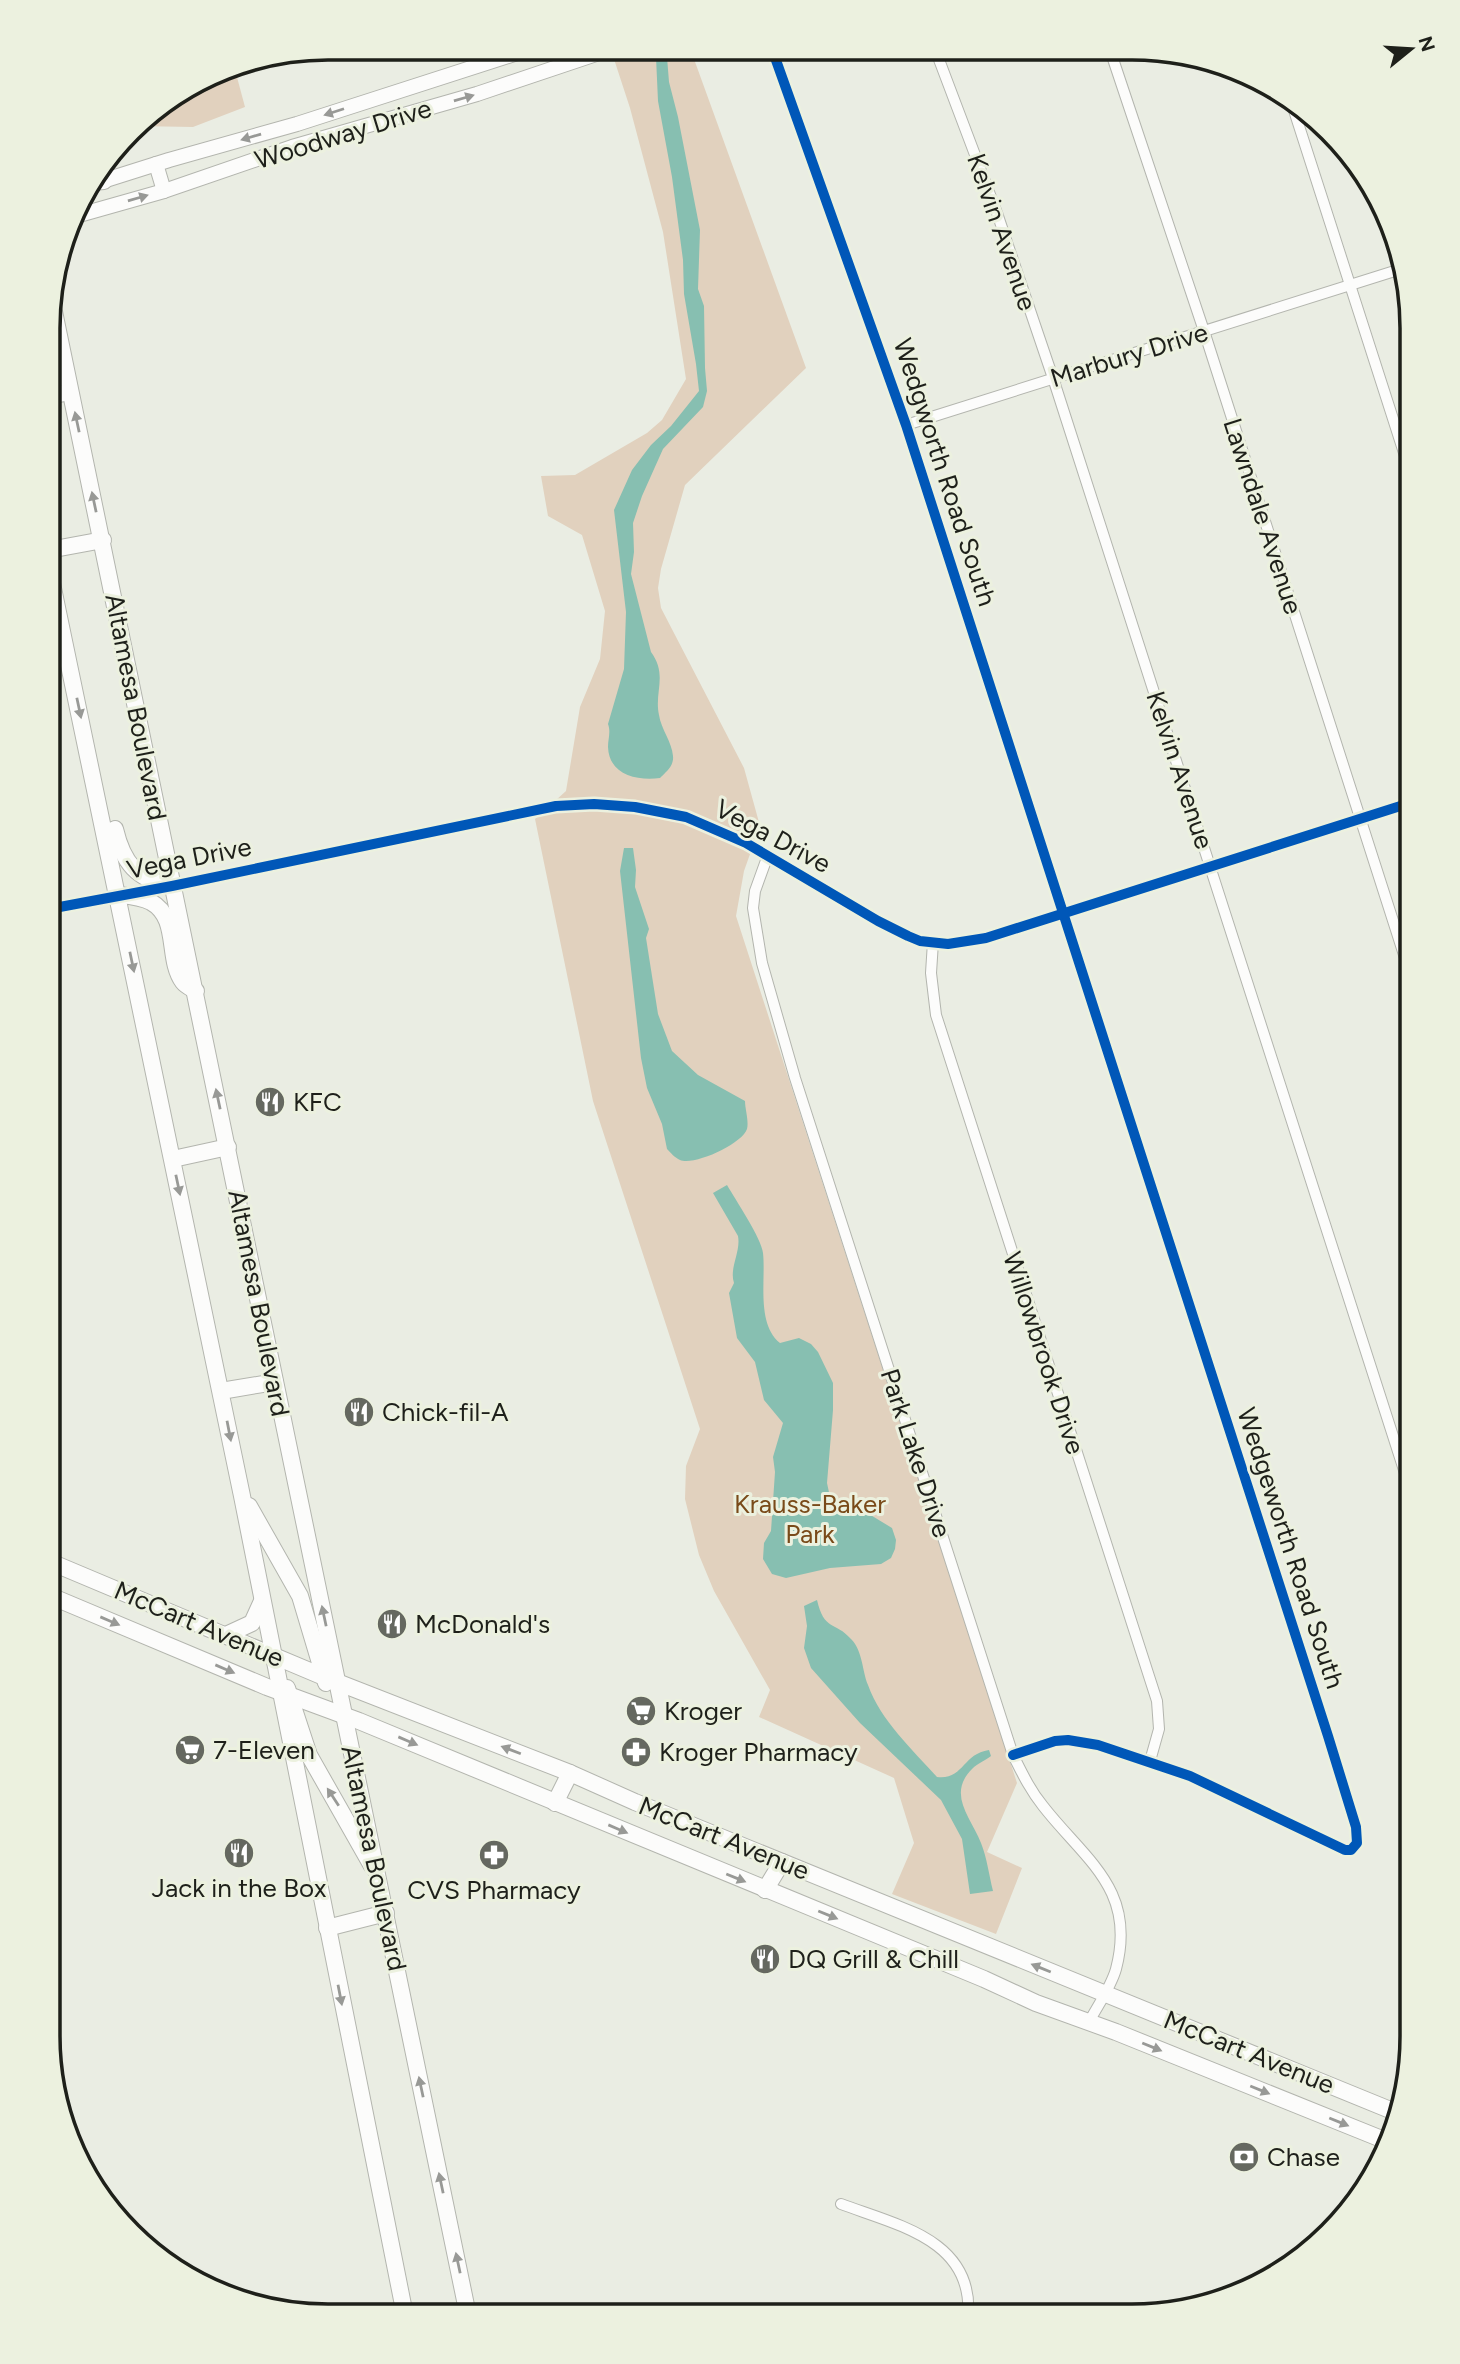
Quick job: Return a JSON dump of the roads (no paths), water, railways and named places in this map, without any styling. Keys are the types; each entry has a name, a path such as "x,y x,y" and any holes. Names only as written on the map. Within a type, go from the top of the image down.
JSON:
{"main road":[{"name":"Altamesa Boulevard","path":"60,343 228,1147 331,1680 345,1716 466,2304"},
{"path":"60,394 70,392"},
{"path":"60,548 103,540"},
{"name":"Altamesa Boulevard","path":"60,620 221,1391 273,1655 285,1693"},
{"path":"93,775 105,793 119,847 126,860 155,883 172,886"},
{"path":"118,895 141,898 152,902 161,910 169,928 181,980 196,991"},
{"path":"173,1159 228,1147"},
{"path":"221,1391 275,1382"},
{"path":"242,1496 300,1596 331,1680"},
{"name":"McCart Avenue","path":"60,1566 331,1680 570,1773 1390,2110"},
{"path":"226,1635 252,1623 263,1599"},
{"name":"McCart Avenue","path":"60,1600 1036,2003 1380,2139"},
{"path":"285,1693 309,1755 378,1878"},
{"path":"285,1693 327,1928 403,2304"},
{"path":"555,1803 570,1773"},
{"path":"765,1890 782,1862"},
{"path":"327,1928 386,1913"},
{"path":"1289,2102 1299,2072"}],"street":[{"name":"Woodway Drive","path":"105,179 297,124 496,60"},
{"name":"Woodway Drive","path":"85,213 164,191 292,148 477,94 578,60"},
{"name":"Wedgworth Road South","path":"776,60 906,425 1063,914"},
{"name":"Kelvin Avenue","path":"939,60 997,213 1053,379 1400,1456"},
{"name":"Lawndale Avenue","path":"1113,60 1204,331 1400,945"},
{"path":"1296,115 1400,440"},
{"path":"156,164 164,191"},
{"name":"Marbury Drive","path":"906,425 1394,271"},
{"name":"Vega Drive","path":"60,907 544,809 594,804 635,807 686,817 711,826 768,855 908,936 933,942 962,943 1063,914 1400,806"},
{"name":"Park Lake Drive","path":"768,855 755,891 753,908 762,963 795,1078 1013,1755 1030,1790 1094,1863 1106,1879 1113,1895 1118,1915 1120,1944 1116,1969 1089,2022"},
{"name":"Wedgeworth Road South","path":"1013,1755 1038,1746 1068,1740 1098,1745 1190,1776 1345,1850 1351,1850 1357,1843 1356,1828 1332,1749 1063,914"},
{"name":"Willowbrook Drive","path":"933,942 931,973 936,1015 1157,1702 1159,1729 1150,1761"},
{"path":"841,2204 911,2230 934,2242 947,2253 963,2281 967,2304"}],"water":[{"path":"656,60 667,60 669,82 700,230 698,289 704,306 707,391 703,407 663,449 633,523 634,552 631,574 651,652 659,668 659,715 673,756 667,771 660,778 651,779 634,777 619,770 613,764 608,747 608,724 624,669 626,612 614,510 632,470 699,391 684,294 683,260 672,177 658,101"},
{"path":"624,848 633,848 635,887 649,929 646,938 658,1014 672,1051 698,1075 745,1101 747,1129 743,1135 727,1147 696,1160 680,1160 667,1149 662,1124 647,1088 641,1058 620,871"},
{"path":"727,1185 753,1229 763,1253 765,1313 773,1335 780,1343 799,1338 811,1344 818,1352 833,1383 827,1483 830,1497 864,1511 892,1528 896,1540 895,1549 891,1558 881,1564 830,1568 786,1578 772,1574 763,1559 764,1543 771,1531 775,1472 773,1457 783,1423 764,1400 755,1362 737,1338 729,1293 734,1283 738,1236 713,1193"},
{"path":"817,1600 823,1617 855,1644 868,1685 881,1711 937,1777 953,1775 973,1756 989,1750 991,1756 975,1766 965,1778 961,1796 983,1849 993,1891 970,1894 962,1839 941,1800 860,1723 811,1668 804,1648 807,1626 804,1606"}],"place":[{"name":"KFC","path":"270,1102"},
{"name":"Chick-fil-A","path":"359,1412"},
{"name":"McDonald's","path":"392,1624"},
{"name":"Kroger","path":"641,1711"},
{"name":"7-Eleven","path":"190,1750"},
{"name":"Kroger Pharmacy","path":"636,1752"},
{"name":"Jack in the Box","path":"239,1853"},
{"name":"CVS Pharmacy","path":"494,1855"},
{"name":"DQ Grill & Chill","path":"765,1959"},
{"name":"Chase","path":"1244,2157"}],"park label":[{"name":"Krauss-Baker Park","path":"810,1519"}]}
